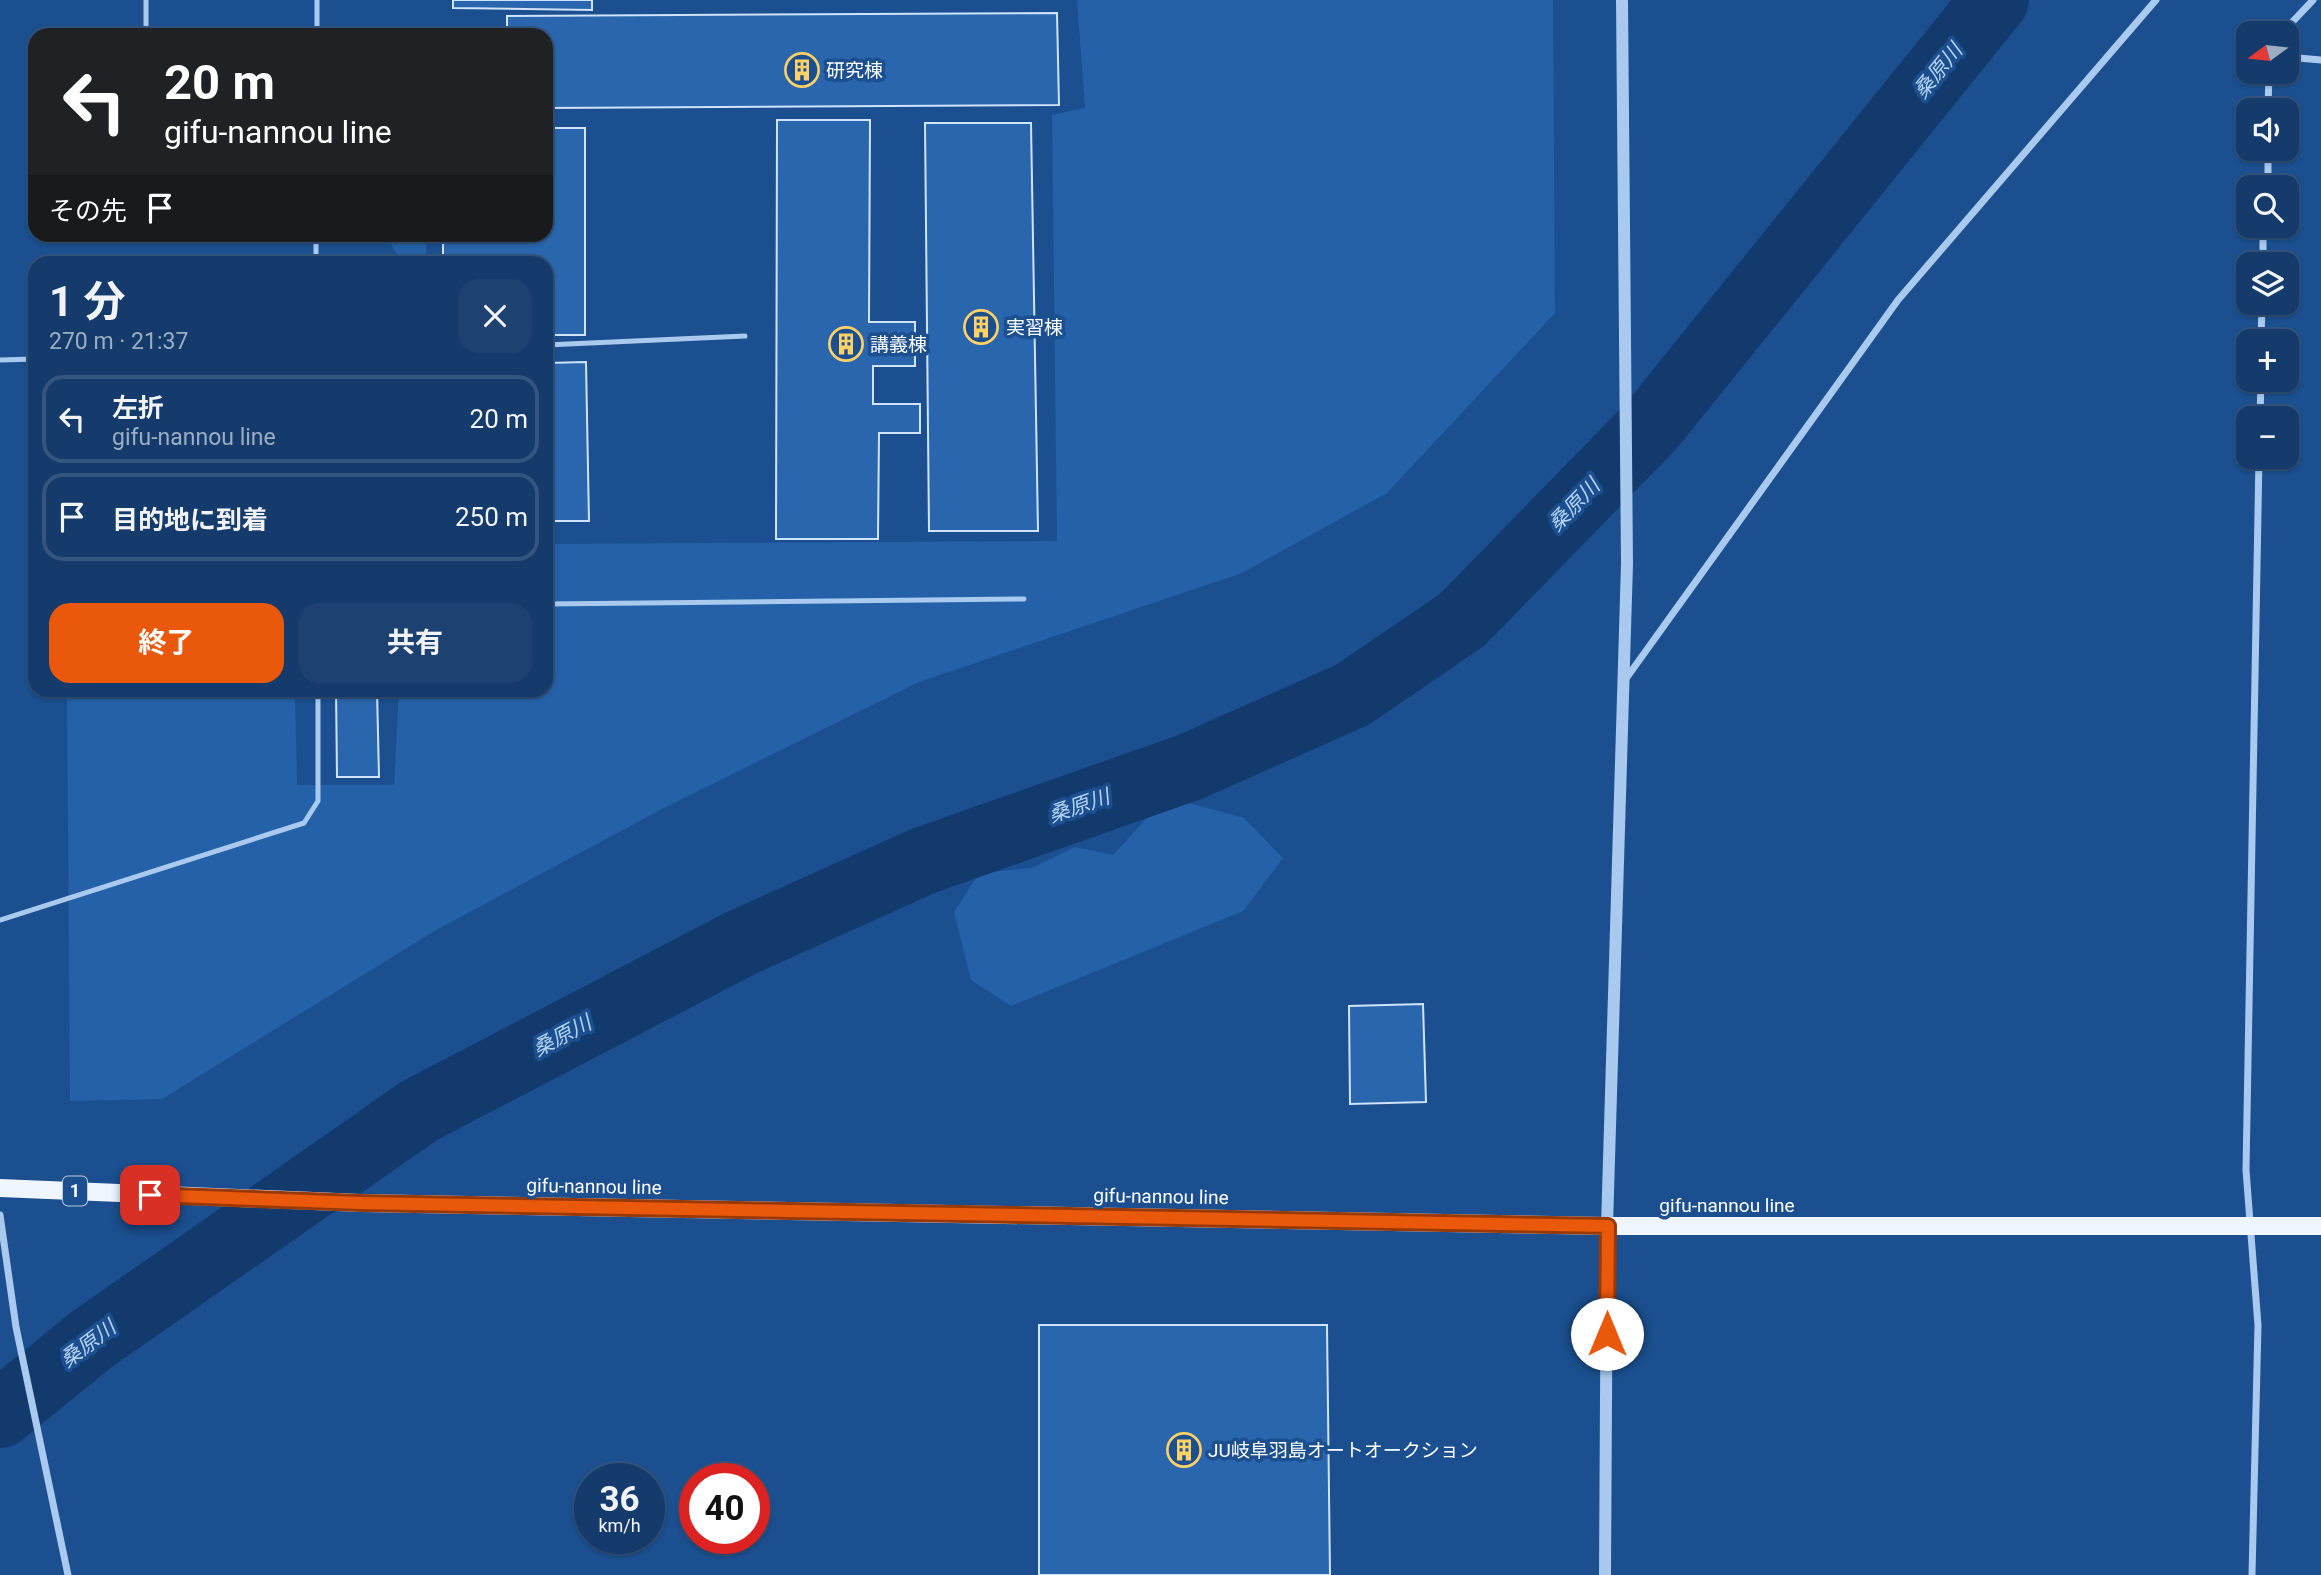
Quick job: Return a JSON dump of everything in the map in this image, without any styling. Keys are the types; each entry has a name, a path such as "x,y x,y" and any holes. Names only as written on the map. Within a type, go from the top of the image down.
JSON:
{"main road":[{"name":"gifu-nannou line","path":"0,1188 361,1203 1608,1226 2321,1226"}],"street":[{"path":"1605,1575 1608,1226 1627,564 1622,0"},
{"path":"1624,680 1898,300 2156,0"},
{"path":"2293,21 2313,0"},
{"path":"2300,58 2321,60"},
{"path":"2252,1575 2258,1325 2248,1226 2246,1170 2259,469"},
{"path":"0,1215 16,1327 68,1575"}],"lane":[{"path":"146,0 146,28"},
{"path":"317,0 317,28"},
{"path":"553,345 745,337"},
{"path":"0,360 28,359"},
{"path":"553,604 1024,599"},
{"path":"0,920 303,823 318,801 318,697"}],"shaded area":[{"path":"1077,0 1553,0 1555,313 1387,493 1242,573 919,682 662,809 436,930 162,1099 70,1101 67,697 295,697 297,785 394,785 399,697 553,697 553,544 1057,541 1052,115 1085,108"},
{"path":"389,242 426,242 426,256 398,256"},
{"path":"1166,797 1244,818 1283,858 1243,911 1011,1006 971,980 954,912 979,873 1032,868 1075,847 1113,855"}],"building":[{"path":"453,0 592,0 592,10 453,8"},
{"name":"研究棟","path":"1057,13 1059,105 553,108 553,28 507,28 507,16"},
{"name":"講義棟","path":"777,120 870,120 869,322 915,322 915,366 873,366 873,404 920,404 920,433 879,433 878,539 776,539"},
{"name":"実習棟","path":"925,123 1031,123 1038,531 929,531"},
{"path":"553,128 585,128 585,335 553,335 553,256 443,256 443,242 553,242"},
{"path":"586,362 589,521 553,521 553,363"},
{"path":"336,697 377,697 379,777 337,777"},
{"path":"1423,1004 1426,1102 1350,1104 1349,1006"},
{"name":"JU岐阜羽島オートオークション","path":"1039,1325 1327,1325 1330,1575 1039,1575"}],"waterway":[{"name":"桑原川","path":"0,1414 91,1340 419,1111 741,943 923,861 1190,767 1352,695 1462,620 1652,425 1995,0"}],"place":[{"name":"研究棟","path":"802,70"},
{"name":"実習棟","path":"981,327"},
{"name":"講義棟","path":"846,344"},
{"name":"JU岐阜羽島オートオークション","path":"1184,1450"}],"route":[{"path":"150,1195 361,1203 1608,1226 1607,1334"}]}
